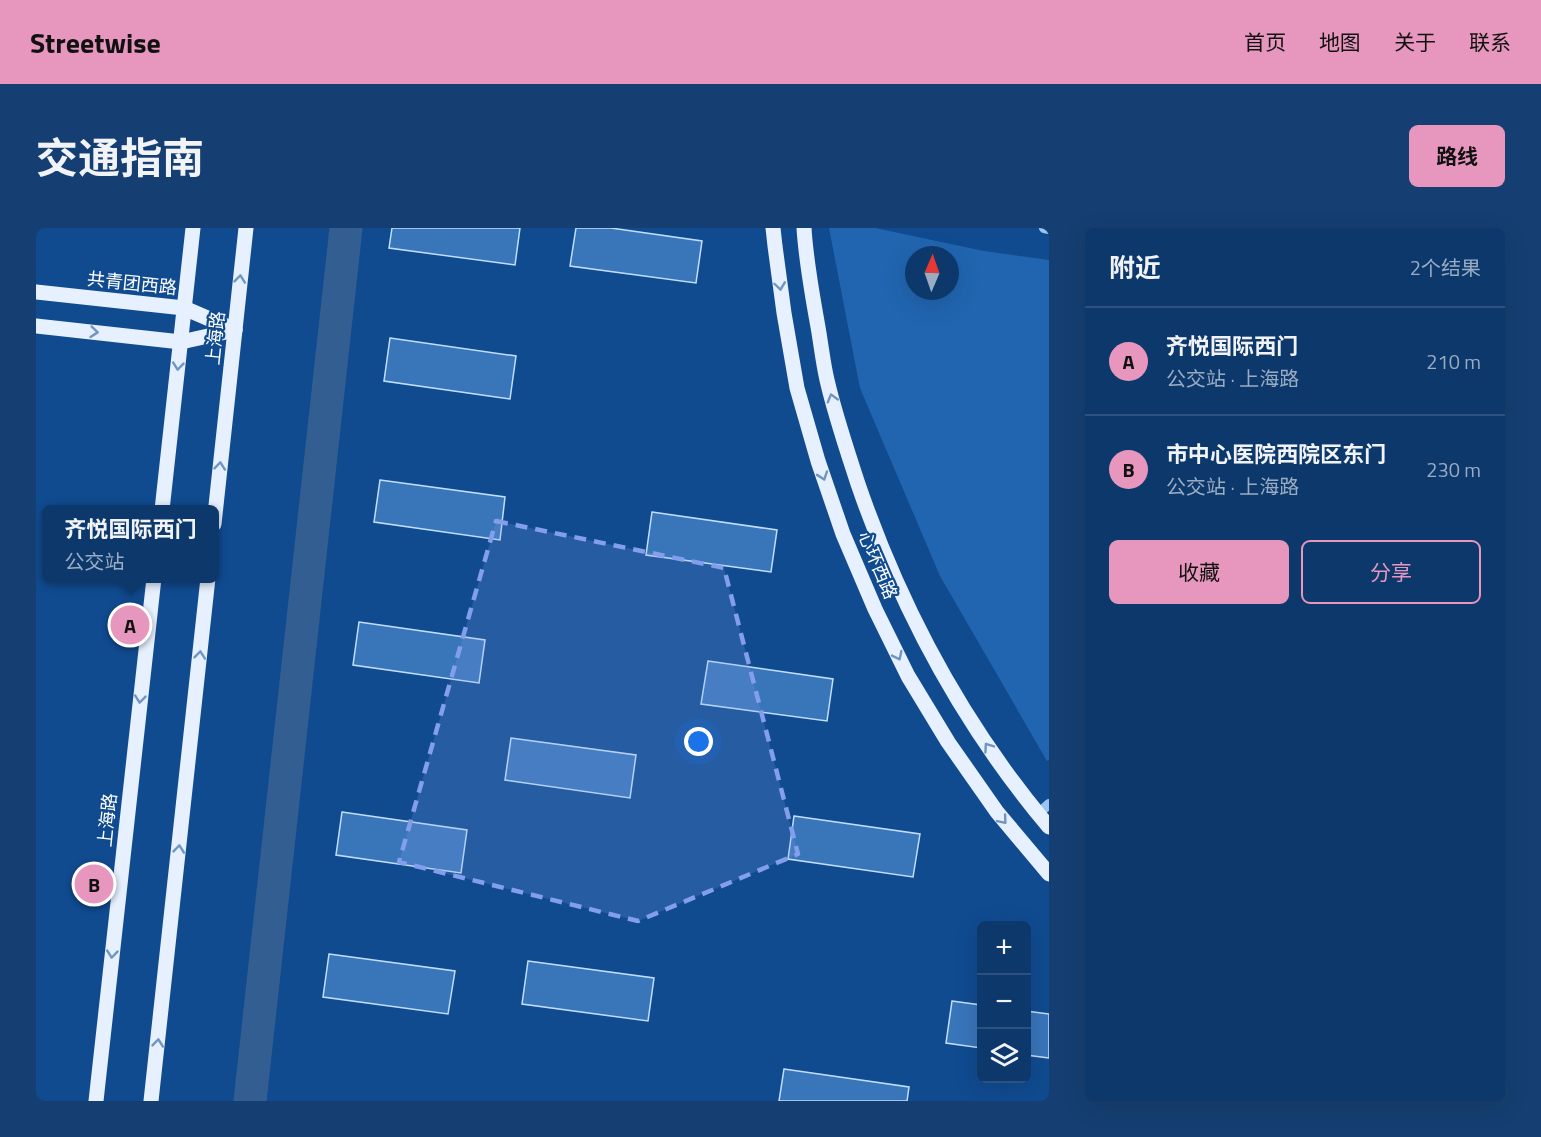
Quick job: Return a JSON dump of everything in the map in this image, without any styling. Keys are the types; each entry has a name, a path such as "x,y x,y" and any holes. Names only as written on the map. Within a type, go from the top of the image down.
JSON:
{"main road":[{"name":"上海路","path":"163,505 193,228"},
{"name":"上海路","path":"216,505 246,228"},
{"name":"心环西路","path":"773,228 797,388 818,461 843,534 875,609 908,676 948,741 997,812 1049,874"},
{"name":"心环西路","path":"804,228 814,308 827,381 847,452 872,523 903,597 935,661 973,725 1021,794 1043,809 1049,827"},
{"name":"共青团西路","path":"36,292 184,308 235,330"},
{"path":"36,326 180,342 235,330"},
{"name":"上海路","path":"96,1101 154,583"},
{"path":"151,1101 208,583"}],"street":[{"path":"1044,228 1049,229"}],"highlighted area":[{"path":"496,521 724,568 798,854 638,921 399,862"}],"shaded area":[{"path":"829,228 875,228 984,251 1049,260 1049,760 1047,761 940,576 860,388"}],"building":[{"path":"392,228 520,228 515,265 389,248"},
{"path":"576,228 611,228 702,241 696,283 570,266"},
{"path":"390,338 516,356 510,399 384,381"},
{"path":"380,480 505,497 500,540 374,522"},
{"path":"652,512 777,530 771,572 646,555"},
{"path":"359,622 485,640 479,683 353,665"},
{"path":"708,661 833,679 827,721 701,704"},
{"path":"511,738 636,755 630,798 505,780"},
{"path":"342,812 467,830 461,873 336,855"},
{"path":"794,816 920,834 913,877 788,859"},
{"path":"329,954 455,971 448,1014 323,997"},
{"path":"528,961 654,978 648,1021 522,1004"},
{"path":"952,1001 977,1004 977,1047 946,1043"},
{"path":"1031,1012 1049,1014 1049,1058 1031,1056"},
{"path":"784,1069 909,1087 907,1101 779,1101"}],"waterway":[{"path":"250,1101 346,228"}],"place":[{"name":"齐悦国际西门","path":"130,625"},
{"name":"市中心医院西院区东门","path":"94,884"}]}
